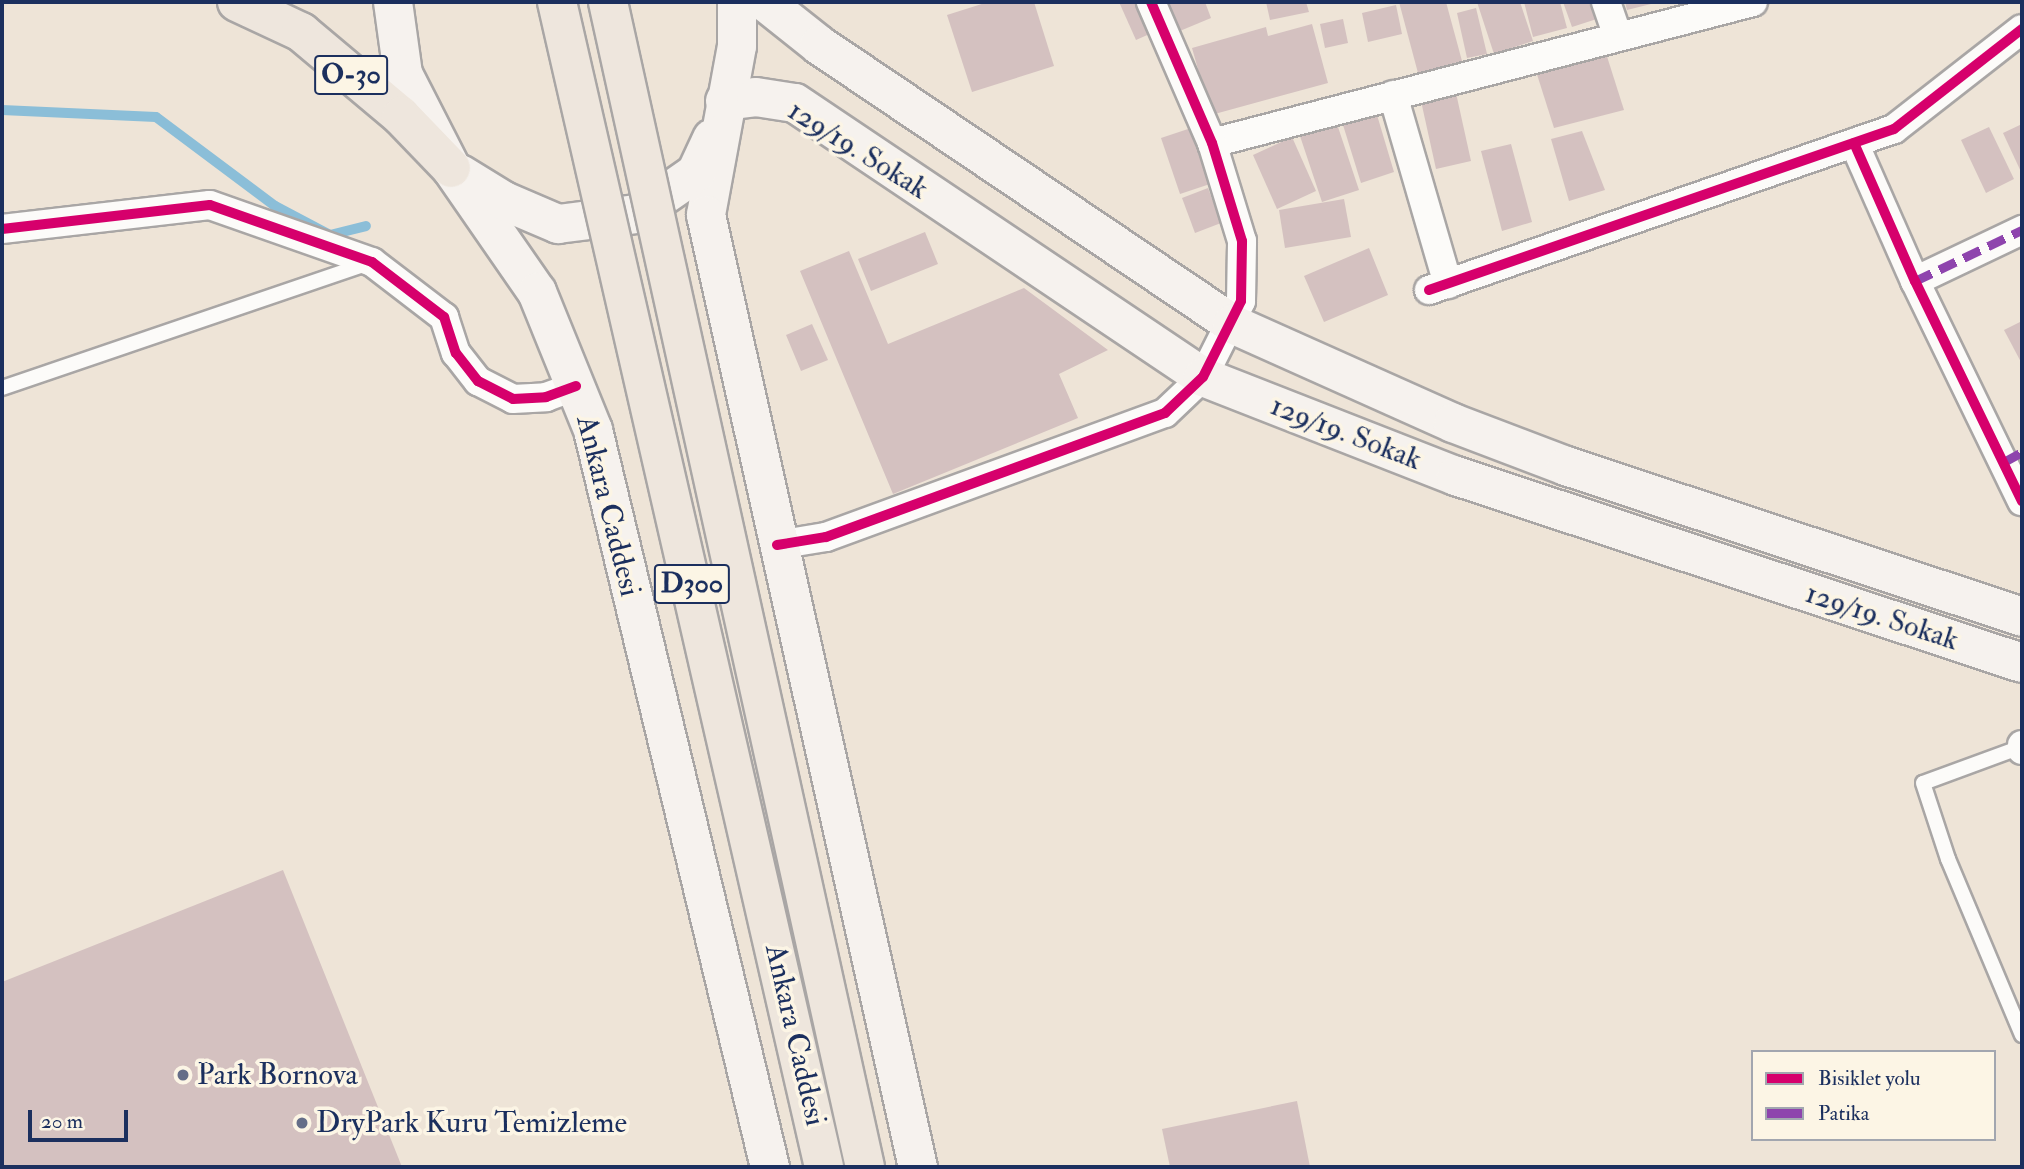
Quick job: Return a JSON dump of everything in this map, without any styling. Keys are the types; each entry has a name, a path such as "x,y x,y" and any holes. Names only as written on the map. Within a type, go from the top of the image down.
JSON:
{"highway":[{"name":"O-30","path":"237,2 301,32 401,116 451,168"},
{"name":"Ankara Caddesi","path":"557,2 824,1167"},
{"name":"Ankara Caddesi","path":"608,2 865,1167"}],"main road":[{"name":"Ankara Caddesi","path":"393,2 403,74 451,168 537,292 593,430 770,1167"},
{"path":"737,2 737,46 706,215 777,545 918,1167"},
{"name":"129/19. Sokak","path":"765,2 830,53 1232,324 1453,423 1566,466 2022,617"},
{"name":"129/19. Sokak","path":"724,107 756,97 795,103 1203,377 1456,477 2022,663"},
{"path":"451,168 503,201 558,224 637,214 696,173 724,107"}],"street":[{"path":"777,545 826,537 1165,413 1203,377 1232,324 1241,301 1242,241 1213,143 1151,2"},
{"path":"1606,2 1617,34"},
{"path":"1213,143 1617,34 1753,2"},
{"path":"1393,95 1438,287 1894,129 2022,29"},
{"path":"1854,143 1915,281 2013,457 2022,501"},
{"path":"2,229 210,205 372,262 444,317 456,353 478,381 513,398 546,397 576,386"},
{"path":"1915,281 2022,230"}],"lane":[{"path":"2,388 372,262"},
{"path":"2022,747 1923,783 1948,859 2022,1035"}],"building":[{"path":"988,2 1034,2 1054,66 972,92 947,15"},
{"path":"1119,2 1141,2 1154,32 1136,40"},
{"path":"1163,2 1205,2 1211,18 1175,33"},
{"path":"1266,2 1306,2 1309,12 1270,20"},
{"path":"1399,2 1446,2 1462,61 1418,73"},
{"path":"1477,2 1520,2 1533,41 1494,54"},
{"path":"1524,2 1560,2 1567,28 1533,37"},
{"path":"1563,2 1602,2 1606,16 1572,27"},
{"path":"1625,2 1655,2 1655,3 1627,10"},
{"path":"1396,5 1402,34 1368,42 1362,13"},
{"path":"1476,8 1487,54 1467,58 1457,13"},
{"path":"1343,19 1348,43 1325,48 1320,24"},
{"path":"1312,24 1328,83 1211,115 1192,48 1266,27 1268,36"},
{"path":"1604,47 1624,110 1554,128 1534,65"},
{"path":"1456,93 1471,161 1436,169 1421,101"},
{"path":"1377,115 1394,172 1361,183 1343,125"},
{"path":"1337,124 1359,190 1322,202 1300,136"},
{"path":"2022,124 2022,174 2003,133"},
{"path":"1989,127 2014,179 1986,193 1961,140"},
{"path":"1191,128 1210,184 1180,194 1161,138"},
{"path":"1582,131 1605,190 1569,201 1551,139"},
{"path":"1292,137 1316,191 1277,209 1253,155"},
{"path":"1511,144 1532,222 1502,231 1481,151"},
{"path":"1208,188 1221,223 1195,233 1182,198"},
{"path":"1344,199 1351,237 1285,248 1279,210"},
{"path":"925,232 938,264 871,291 858,259"},
{"path":"1369,248 1388,295 1324,322 1304,276"},
{"path":"849,251 888,344 1024,288 1108,350 1059,374 1078,418 893,494 800,271"},
{"path":"2022,321 2022,364 2004,330"},
{"path":"812,324 828,360 801,371 786,335"},
{"name":"Park Bornova","path":"283,870 402,1167 2,1167 2,982"},
{"path":"1297,1101 1310,1167 1170,1167 1162,1129"}],"waterway":[{"path":"2,110 156,117 275,206 330,235 366,226"}],"marked path":[{"path":"1915,281 2022,230"},
{"path":"2004,462 2022,452"}],"cycle path":[{"path":"777,545 826,537 1165,413 1203,377 1241,301 1242,241 1212,143 1151,2"},
{"path":"1429,290 1894,129 2022,29"},
{"path":"1854,143 1915,281 2022,501"},
{"path":"2,229 210,205 372,262 444,317 456,353 478,381 513,399 546,397 576,386"}],"place":[{"name":"Park Bornova","path":"183,1075"},
{"name":"DryPark Kuru Temizleme","path":"302,1123"}]}
